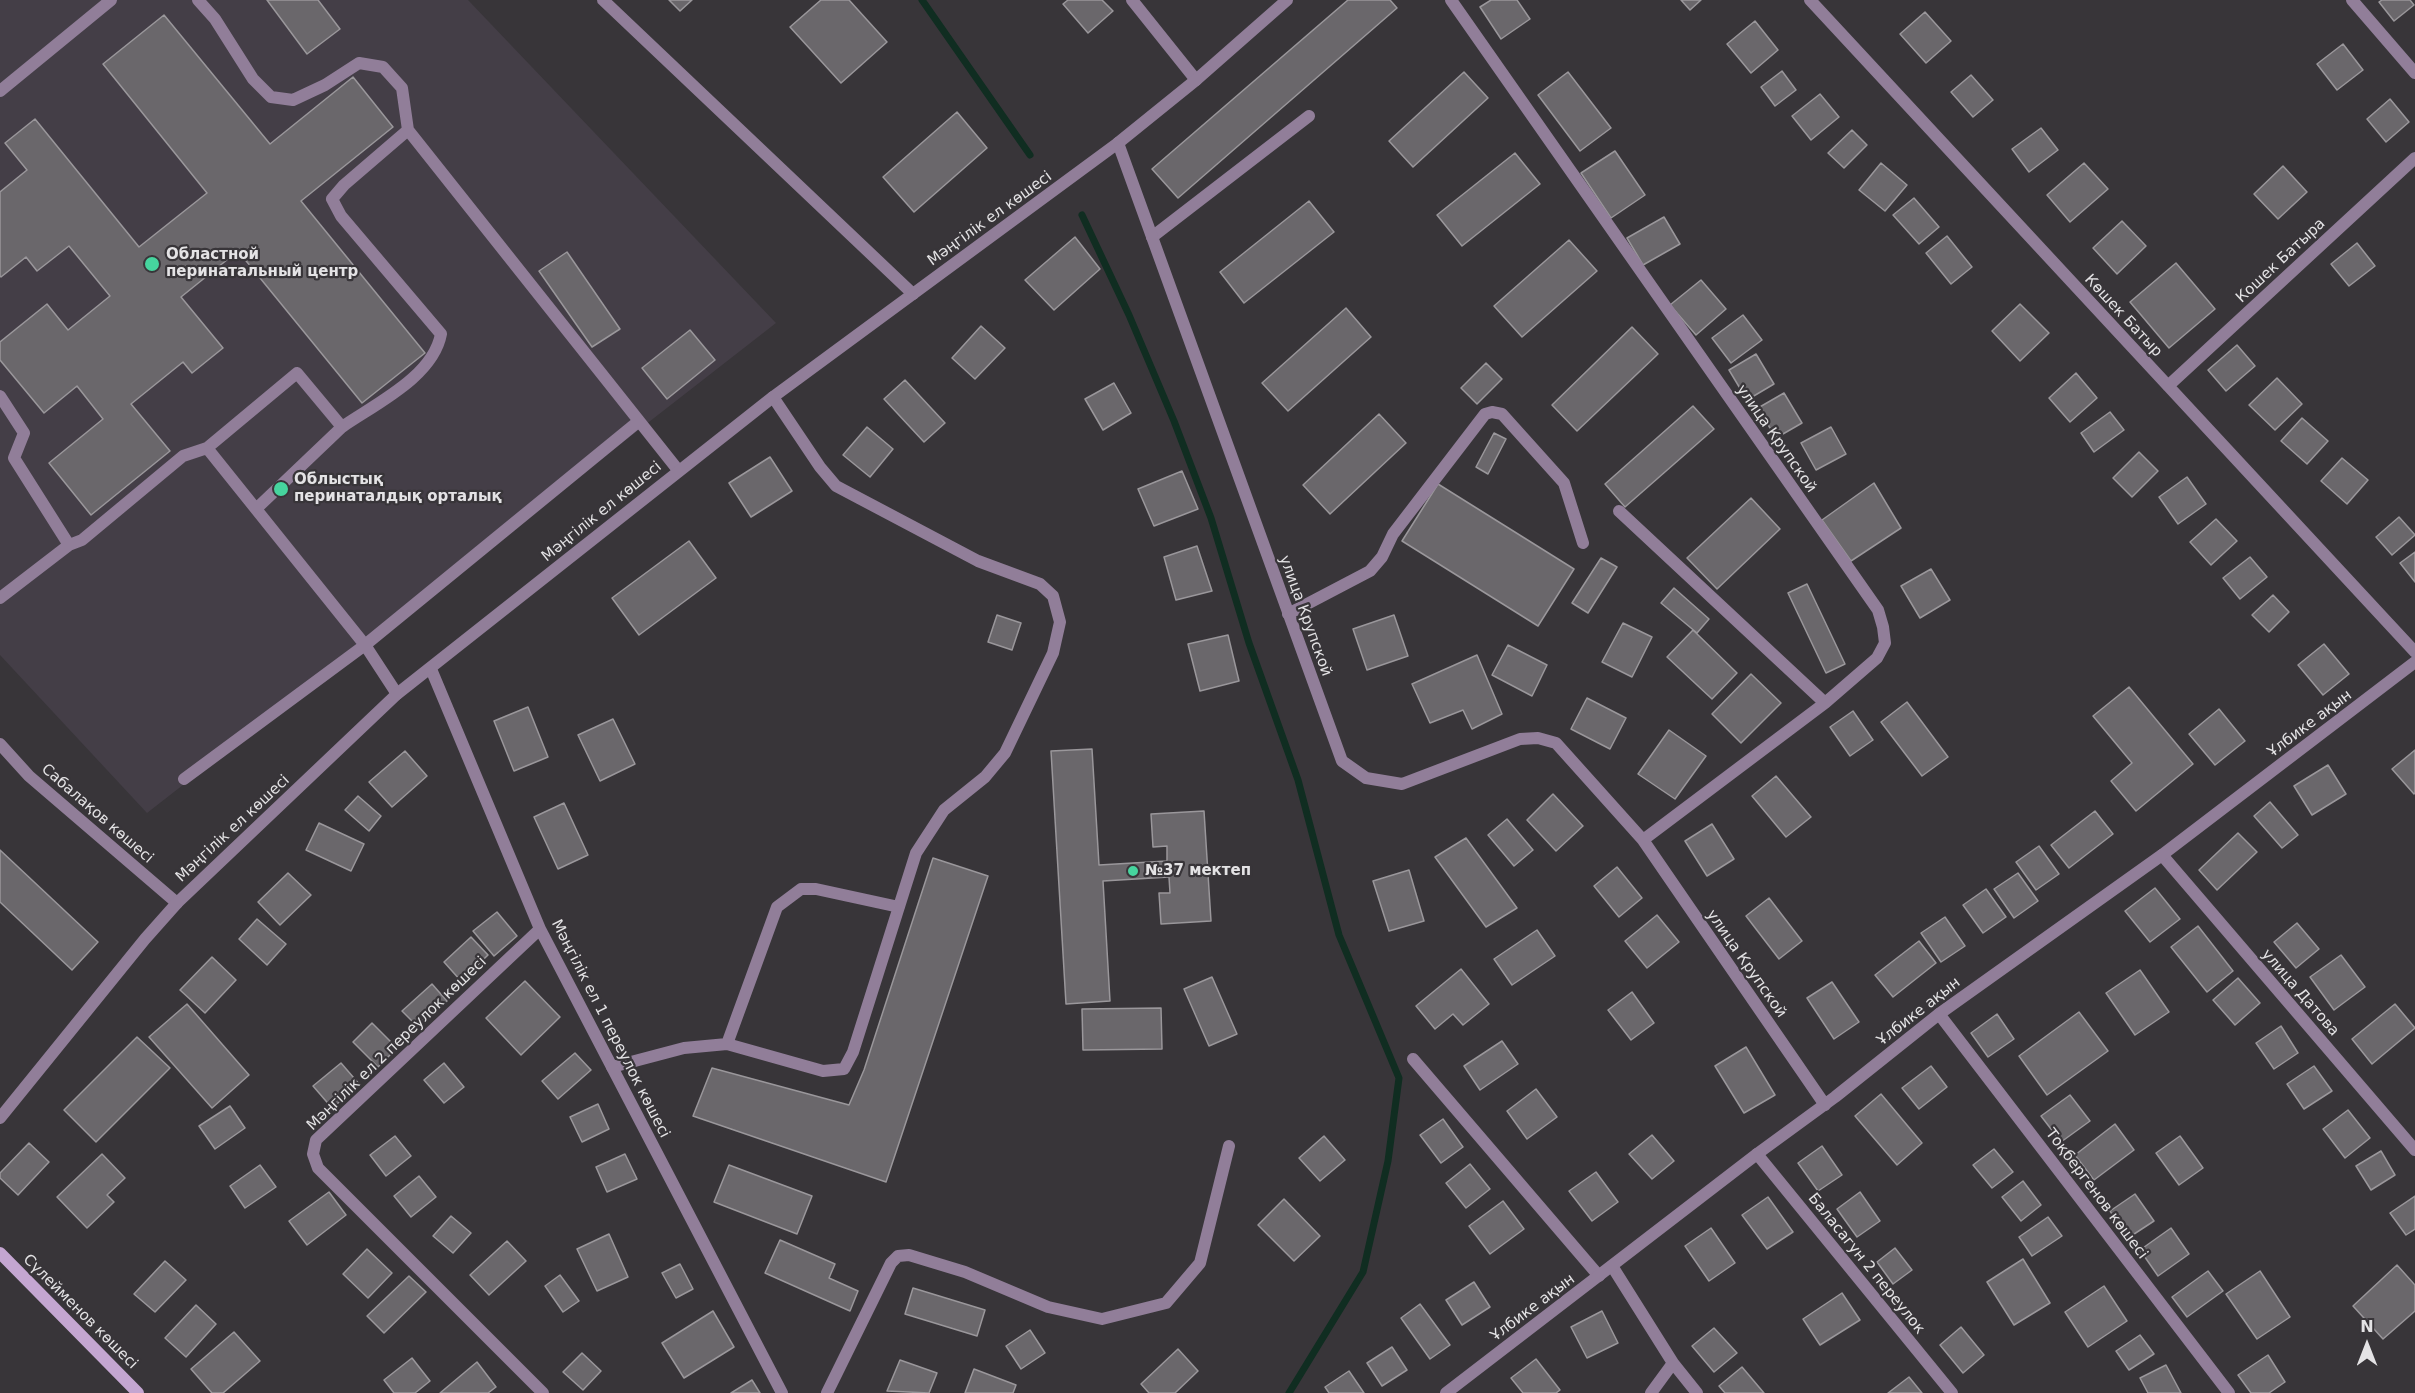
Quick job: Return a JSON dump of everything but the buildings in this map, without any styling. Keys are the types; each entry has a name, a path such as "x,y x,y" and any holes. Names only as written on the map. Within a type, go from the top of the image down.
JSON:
{"main road":[{"name":"Сүлейменов көшесі","path":"0,1253 138,1393"}],"street":[{"path":"0,91 111,0"},
{"path":"198,0 215,19 253,79 271,96 293,100 325,85 359,63 383,67 402,88 408,130 678,470"},
{"path":"603,0 913,294"},
{"path":"1132,0 1196,80"},
{"name":"Мәңгілік ел көшесі","path":"0,1118 144,939 177,903 397,694 773,397 1118,143 1196,80 1287,0"},
{"name":"улица Крупской","path":"1451,0 1878,610 1883,627 1885,643 1877,658 1825,703 1643,840"},
{"name":"Көшек Батыр","path":"1810,0 2415,652"},
{"path":"2352,0 2415,73"},
{"path":"1152,237 1310,116"},
{"path":"257,508 342,427 417,375 438,348 441,334 341,216 332,199 344,185 408,130"},
{"name":"улица Крупской","path":"1118,143 1342,761 1366,778 1402,784 1520,739 1538,738 1556,743 1643,840 1825,1105"},
{"name":"Кошек Батыра","path":"2168,386 2415,158"},
{"path":"0,598 69,545 82,540 183,456 207,448 297,373 342,427"},
{"path":"0,396 24,433 14,458 69,545"},
{"path":"612,1067 684,1048 727,1044 823,1071 844,1069 853,1052 916,853 944,810 985,777 1005,753 1053,653 1060,622 1053,596 1040,585 978,561 836,486 820,467 773,397"},
{"path":"1288,614 1370,571 1382,557 1393,534 1478,423 1485,414 1492,412 1502,414 1564,483 1583,543"},
{"path":"184,779 365,645 639,421"},
{"path":"207,448 365,645 397,694"},
{"path":"1619,511 1825,703"},
{"name":"Ұлбике ақын","path":"1446,1393 1757,1154 1825,1105 1938,1014 2162,855 2415,662"},
{"name":"Мәңгілік ел 1 переулок көшесі","path":"431,669 540,928 782,1393"},
{"name":"Сабалақов көшесі","path":"0,744 29,776 177,903"},
{"name":"улица Датова","path":"2162,855 2415,1150"},
{"path":"727,1044 777,907 801,889 816,889 898,907"},
{"name":"Мәңгілік ел 2 переулок көшесі","path":"540,928 316,1140 313,1154 318,1168 543,1393"},
{"name":"Тоқбергенов көшесі","path":"1938,1014 2229,1393"},
{"path":"1413,1059 1599,1276"},
{"path":"828,1393 891,1263 898,1256 909,1255 965,1272 1048,1307 1102,1319 1166,1303 1200,1263 1229,1146"},
{"name":"Баласагун 2 переулок","path":"1757,1154 1952,1393"},
{"path":"1612,1266 1673,1363 1697,1393"},
{"path":"1651,1393 1673,1363"}],"shaded area":[{"name":"Облыстық перинаталдық орталық","path":"0,0 468,0 776,323 147,813 0,655"}],"waterway":[{"path":"922,0 1030,155"},
{"path":"1082,215 1129,315 1174,421 1211,518 1249,643 1298,780 1339,935 1399,1078 1388,1161 1363,1272 1289,1393"}],"place":[{"name":"Областной перинатальный центр","path":"152,264"},
{"name":"Облыстық перинаталдық орталық","path":"281,489"},
{"name":"№37 мектеп","path":"1133,871"}]}
